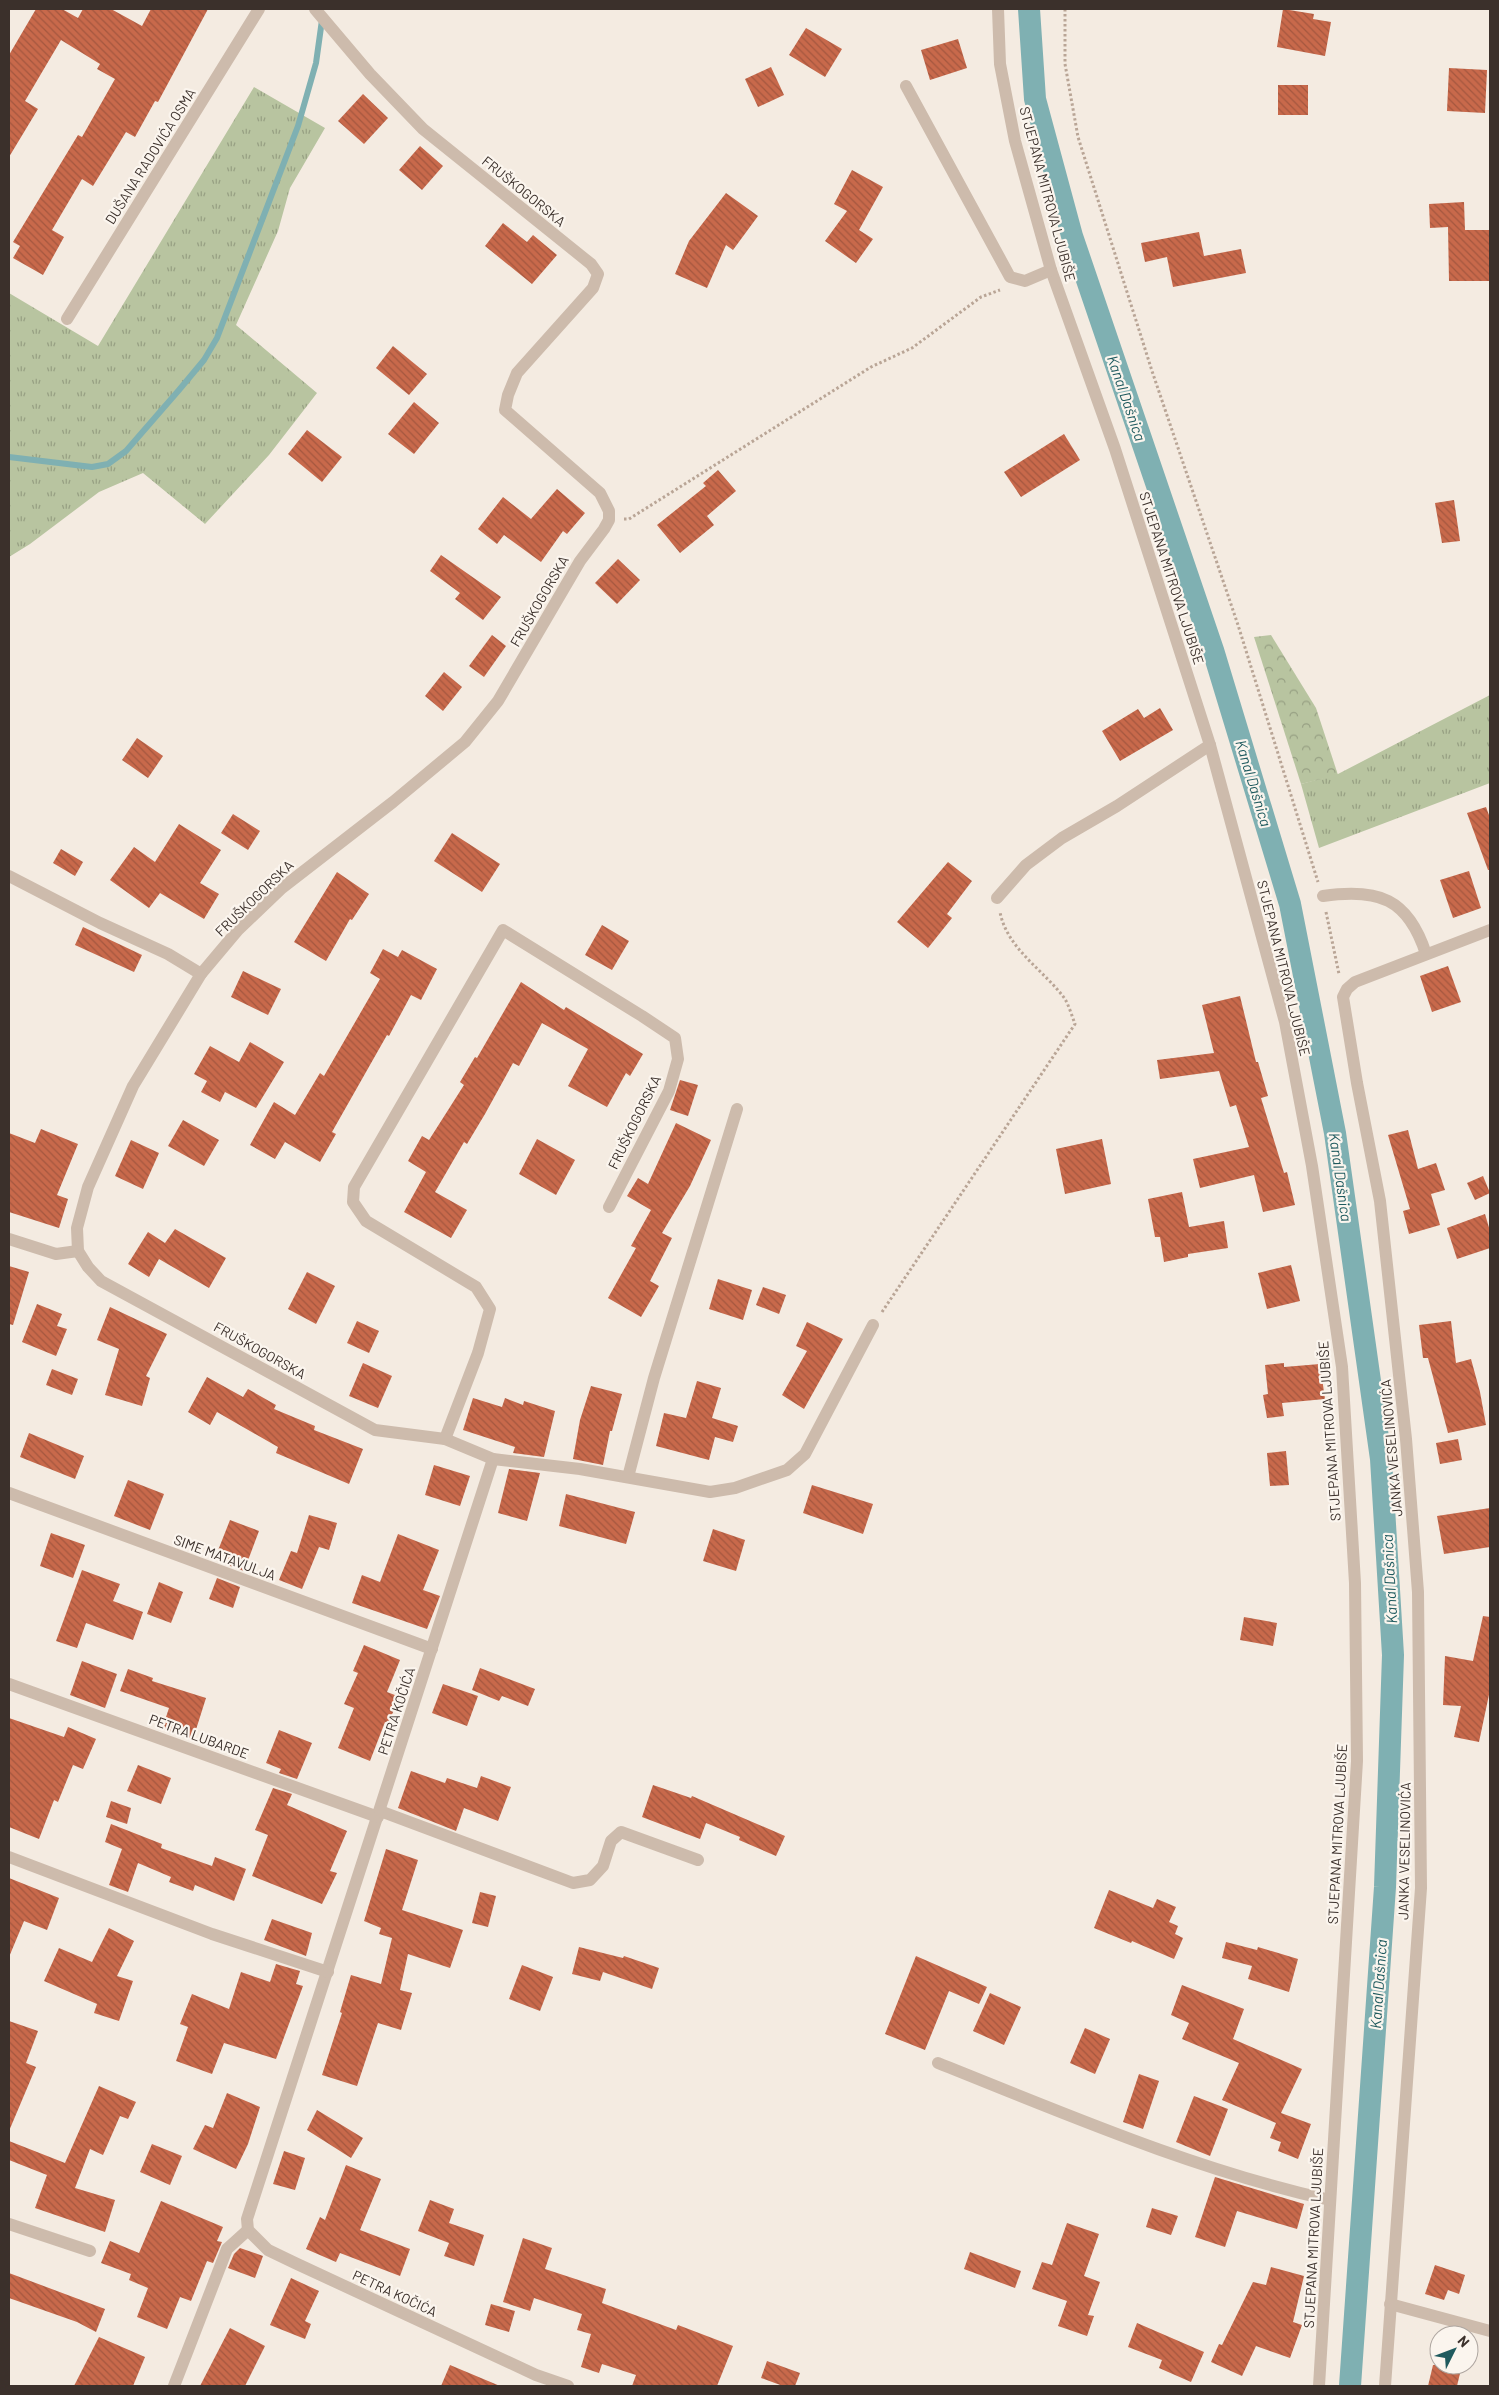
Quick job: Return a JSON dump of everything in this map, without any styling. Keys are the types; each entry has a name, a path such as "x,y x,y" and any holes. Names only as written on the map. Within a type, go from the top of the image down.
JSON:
{"street":[{"name":"DUŠANA RADOVIĆA OSMA","path":"66,319 259,9"},
{"name":"FRUŠKOGORSKA","path":"315,9 370,74 423,129 590,264 598,274 593,288 517,373 508,395 505,410 600,493 609,511 609,520 580,561 498,701 465,742 393,802 282,888 238,930 201,974 133,1086 88,1187 77,1228 78,1252 88,1267 102,1281 375,1430 445,1439 493,1458 628,1477 710,1492 735,1488 787,1470 805,1454 873,1325"},
{"name":"STJEPANA MITROVA LJUBIŠE","path":"998,9 1000,64 1016,141 1051,270 1115,449 1210,745 1285,1022 1312,1166 1342,1367 1355,1582 1357,1762 1320,2386"},
{"path":"906,86 1010,277 1025,281 1051,270"},
{"path":"997,898 1026,865 1062,838 1117,806 1210,745"},
{"path":"9,876 168,954 201,974"},
{"path":"1323,896 1351,892 1369,893 1385,899 1399,908 1411,922 1421,938 1426,954"},
{"name":"FRUŠKOGORSKA","path":"445,1439 478,1353 490,1309 476,1287 366,1221 353,1202 354,1187 503,930 675,1038 678,1059 670,1091 609,1207"},
{"path":"1344,997 1347,989 1356,982 1490,930"},
{"name":"JANKA VESELINOVIĆA","path":"1344,997 1357,1084 1380,1201 1406,1438 1418,1592 1421,1888 1384,2386"},
{"path":"628,1477 654,1378 737,1109"},
{"path":"9,1239 56,1254 78,1252"},
{"name":"PETRA KOČIĆA","path":"493,1458 247,2219 248,2230 268,2250 534,2381 568,2386"},
{"name":"SIME MATAVULJA","path":"9,1493 432,1649"},
{"name":"PETRA LUBARDE","path":"9,1684 573,1883 590,1880 602,1866 611,1841 621,1832 698,1860"},
{"path":"9,1857 212,1934 328,1972"},
{"path":"938,2063 1093,2125 1244,2178 1330,2200"},
{"path":"9,2224 90,2251"},
{"path":"174,2386 227,2249 248,2230"},
{"path":"1390,2304 1490,2330"}],"path":[{"path":"1065,9 1065,64 1078,137 1149,362 1238,625 1323,896 1344,997"},
{"path":"609,520 629,518 871,367 912,348 981,297 1025,281"},
{"path":"873,1325 1075,1024 1066,1000 1013,942 1002,923 997,898"}],"green space":[{"path":"254,87 325,128 290,188 278,231 236,325 317,393 269,455 205,524 143,473 99,492 30,544 9,557 9,293 98,346"},
{"path":"1271,635 1316,708 1338,775 1301,784 1254,637"},
{"path":"1490,695 1490,783 1319,848 1301,784 1338,774"}],"building":[{"path":"36,9 62,9 78,18 83,9 111,9 142,26 151,9 208,9 158,102 155,101 135,137 126,132 93,186 82,179 52,230 64,237 43,275 13,258 20,246 13,242 78,135 82,137 115,79 97,69 100,64 61,40 25,101 38,109 9,157 9,55"},
{"path":"1283,9 1314,14 1313,19 1331,22 1325,56 1277,47"},
{"path":"806,28 842,49 825,77 789,55"},
{"path":"958,39 967,68 930,80 921,50"},
{"path":"771,67 784,95 758,107 745,79"},
{"path":"1449,68 1487,70 1485,113 1447,111"},
{"path":"1278,85 1308,85 1308,115 1278,115"},
{"path":"363,94 388,118 364,144 338,121"},
{"path":"420,146 443,166 422,190 399,170"},
{"path":"852,170 883,187 859,230 873,239 856,263 825,241 847,211 834,204"},
{"path":"726,193 758,216 733,250 726,245 707,288 675,274 689,241"},
{"path":"1464,202 1465,230 1489,230 1490,281 1449,281 1448,227 1430,228 1429,204"},
{"path":"503,223 527,242 533,235 557,255 532,284 485,246"},
{"path":"1199,232 1204,256 1241,249 1246,273 1173,287 1167,257 1145,262 1141,243"},
{"path":"393,346 427,374 409,395 376,368"},
{"path":"414,402 439,423 414,454 388,434"},
{"path":"307,430 342,457 322,482 288,454"},
{"path":"1064,434 1080,460 1021,497 1004,472"},
{"path":"718,470 736,491 707,516 714,525 680,553 657,525 706,486 703,483"},
{"path":"557,489 585,513 567,534 563,531 541,562 504,535 497,544 478,529 503,497 531,519"},
{"path":"1454,500 1460,541 1442,543 1435,503"},
{"path":"441,555 501,597 483,620 455,599 460,593 430,571"},
{"path":"618,559 640,580 617,604 595,583"},
{"path":"492,635 506,646 484,677 469,666"},
{"path":"444,672 462,687 443,711 425,696"},
{"path":"1160,708 1173,730 1120,761 1102,731 1138,709 1144,718"},
{"path":"137,738 163,756 148,778 122,760"},
{"path":"1486,807 1490,818 1490,870 1488,870 1467,813"},
{"path":"233,814 260,831 248,850 221,833"},
{"path":"179,824 221,850 200,883 219,894 204,919 160,893 149,908 110,880 134,847 155,862"},
{"path":"452,833 500,864 482,892 434,861"},
{"path":"61,849 83,862 75,876 53,863"},
{"path":"948,862 972,881 947,914 952,918 928,948 897,922"},
{"path":"1469,871 1481,908 1453,918 1440,880"},
{"path":"337,872 369,894 352,920 350,919 326,961 294,942"},
{"path":"602,925 629,941 612,970 585,955"},
{"path":"83,927 142,955 134,972 75,945"},
{"path":"383,949 398,957 402,950 437,969 421,1000 411,995 332,1132 336,1134 320,1162 285,1142 275,1159 250,1145 274,1102 295,1115 320,1073 324,1076 380,979 370,973"},
{"path":"1448,966 1461,1002 1432,1012 1420,976"},
{"path":"243,971 281,989 268,1015 231,997"},
{"path":"521,982 564,1010 566,1007 643,1054 630,1076 626,1073 607,1107 568,1086 588,1049 542,1023 519,1066 513,1063 467,1144 464,1142 435,1192 467,1210 451,1238 404,1212 426,1172 408,1161 422,1136 429,1140 464,1085 460,1082 475,1057 477,1058"},
{"path":"1240,996 1256,1062 1258,1062 1268,1096 1261,1098 1284,1173 1287,1172 1295,1205 1263,1212 1254,1175 1200,1188 1193,1159 1249,1147 1236,1105 1230,1107 1219,1071 1160,1079 1157,1060 1214,1053 1202,1005"},
{"path":"250,1042 284,1062 256,1108 225,1092 220,1102 201,1092 207,1081 194,1074 210,1046 239,1062"},
{"path":"680,1080 698,1085 688,1116 670,1110"},
{"path":"183,1120 219,1140 204,1166 168,1146"},
{"path":"676,1123 711,1140 690,1186 662,1233 672,1238 650,1281 659,1286 641,1317 608,1298 636,1248 631,1246 651,1210 627,1196 638,1178 648,1184"},
{"path":"41,1129 78,1144 57,1195 68,1199 59,1228 9,1212 9,1133 35,1143"},
{"path":"1408,1130 1418,1169 1436,1163 1445,1190 1431,1194 1440,1225 1409,1234 1403,1211 1410,1209 1388,1135"},
{"path":"537,1139 575,1160 556,1195 519,1174"},
{"path":"1102,1139 1111,1184 1065,1194 1056,1149"},
{"path":"131,1140 159,1153 143,1189 115,1176"},
{"path":"1483,1176 1490,1193 1475,1200 1467,1183"},
{"path":"1182,1192 1189,1227 1224,1221 1228,1248 1188,1254 1188,1257 1164,1262 1160,1237 1155,1237 1148,1199"},
{"path":"1485,1214 1490,1231 1490,1248 1457,1259 1447,1228"},
{"path":"175,1229 226,1258 209,1288 159,1259 149,1277 128,1264 148,1232 165,1243"},
{"path":"1291,1265 1300,1301 1267,1309 1258,1273"},
{"path":"9,1266 29,1272 13,1325 9,1324"},
{"path":"307,1272 335,1286 316,1324 288,1309"},
{"path":"718,1279 752,1290 743,1320 709,1309"},
{"path":"763,1287 786,1295 779,1314 756,1305"},
{"path":"37,1304 62,1314 57,1326 67,1329 56,1356 22,1342"},
{"path":"110,1307 167,1334 146,1376 150,1378 142,1406 105,1395 119,1349 97,1340"},
{"path":"357,1321 379,1331 369,1353 347,1343"},
{"path":"1451,1321 1456,1363 1471,1359 1486,1425 1448,1433 1428,1358 1423,1358 1419,1325"},
{"path":"807,1322 843,1339 804,1409 782,1395 807,1351 796,1346"},
{"path":"363,1363 392,1376 378,1408 349,1396"},
{"path":"1284,1363 1284,1367 1320,1364 1325,1399 1282,1403 1284,1416 1267,1418 1263,1395 1268,1394 1265,1365"},
{"path":"52,1369 78,1379 72,1395 46,1385"},
{"path":"207,1377 243,1397 248,1389 276,1405 274,1409 315,1426 314,1430 363,1449 349,1484 276,1453 278,1447 217,1412 210,1425 188,1412"},
{"path":"697,1381 721,1388 712,1418 738,1426 733,1442 715,1437 709,1460 656,1446 664,1413 686,1418"},
{"path":"591,1386 622,1394 612,1431 610,1431 603,1465 573,1459 580,1420"},
{"path":"473,1398 502,1407 505,1398 523,1405 524,1401 555,1411 544,1457 513,1453 515,1447 463,1430"},
{"path":"29,1433 84,1456 75,1479 20,1457"},
{"path":"1458,1439 1462,1460 1440,1464 1436,1443"},
{"path":"1286,1451 1289,1485 1270,1486 1267,1453"},
{"path":"434,1465 470,1476 460,1506 425,1495"},
{"path":"509,1469 540,1473 527,1521 498,1513"},
{"path":"128,1480 164,1494 150,1530 114,1516"},
{"path":"812,1485 873,1504 863,1534 803,1513"},
{"path":"566,1494 635,1512 626,1544 559,1526"},
{"path":"1490,1508 1490,1547 1444,1554 1437,1516"},
{"path":"309,1515 337,1523 329,1550 319,1547 302,1589 279,1580 291,1551 297,1553"},
{"path":"230,1520 259,1531 244,1571 222,1563 225,1556 217,1553"},
{"path":"713,1529 745,1540 736,1571 703,1561"},
{"path":"51,1533 85,1545 73,1578 40,1566"},
{"path":"398,1534 439,1550 423,1590 440,1596 427,1629 352,1603 362,1575 380,1582"},
{"path":"82,1570 120,1584 113,1601 143,1612 133,1640 86,1623 77,1648 56,1641"},
{"path":"217,1578 240,1587 233,1608 209,1599"},
{"path":"159,1582 183,1592 171,1623 147,1614"},
{"path":"1483,1616 1490,1617 1490,1690 1479,1742 1454,1737 1461,1706 1443,1705 1445,1656 1473,1661"},
{"path":"1244,1617 1277,1623 1273,1646 1240,1640"},
{"path":"364,1645 400,1660 387,1692 400,1697 388,1723 385,1722 370,1761 338,1748 354,1708 344,1704 358,1673 353,1671"},
{"path":"82,1661 117,1674 105,1708 70,1695"},
{"path":"480,1668 535,1689 528,1706 502,1696 499,1701 472,1690"},
{"path":"128,1669 153,1678 152,1681 206,1698 193,1739 162,1729 169,1708 120,1691"},
{"path":"443,1684 478,1696 467,1726 432,1713"},
{"path":"9,1718 64,1737 68,1727 96,1739 83,1769 73,1765 58,1802 54,1800 39,1839 9,1827"},
{"path":"279,1730 312,1743 297,1779 279,1773 281,1769 266,1763"},
{"path":"138,1765 171,1778 161,1804 127,1791"},
{"path":"411,1771 445,1783 447,1778 477,1788 481,1776 511,1787 498,1821 464,1808 456,1831 398,1808"},
{"path":"653,1785 691,1798 692,1796 785,1836 776,1856 739,1840 740,1837 706,1823 700,1839 642,1817"},
{"path":"273,1788 292,1794 287,1805 347,1831 330,1871 337,1873 322,1904 252,1876 268,1835 255,1830"},
{"path":"111,1801 131,1808 127,1824 106,1817"},
{"path":"111,1824 162,1844 161,1848 212,1866 215,1857 246,1869 234,1901 195,1885 193,1891 169,1882 171,1877 138,1863 128,1892 109,1885 122,1849 105,1842"},
{"path":"386,1849 418,1860 402,1910 463,1930 450,1968 408,1954 400,1990 412,1993 401,2030 378,2023 357,2086 322,2075 342,2013 340,2012 351,1975 381,1984 392,1938 379,1934 381,1928 364,1921"},
{"path":"9,1878 59,1898 47,1930 24,1921 9,1957"},
{"path":"1109,1890 1153,1908 1157,1899 1176,1907 1169,1922 1178,1926 1175,1934 1183,1938 1174,1959 1132,1941 1131,1943 1094,1928"},
{"path":"480,1892 496,1896 488,1927 472,1923"},
{"path":"272,1919 312,1933 306,1956 264,1940"},
{"path":"109,1928 134,1941 117,1976 133,1981 119,2021 94,2013 97,2004 44,1981 59,1948 92,1962"},
{"path":"1226,1942 1257,1950 1258,1947 1298,1959 1289,1992 1248,1979 1252,1966 1222,1958"},
{"path":"579,1947 623,1958 624,1956 659,1968 652,1989 603,1972 600,1981 572,1974"},
{"path":"916,1956 987,1987 979,2004 949,1991 925,2050 885,2034"},
{"path":"276,1964 300,1971 296,1984 303,1986 276,2059 224,2043 212,2074 176,2061 188,2027 180,2024 192,1994 229,2009 241,1972 270,1982"},
{"path":"522,1965 553,1977 540,2011 509,1999"},
{"path":"1182,1985 1244,2009 1233,2039 1302,2069 1281,2113 1311,2124 1298,2159 1278,2151 1281,2142 1270,2138 1276,2123 1222,2100 1239,2063 1182,2039 1189,2023 1171,2015"},
{"path":"990,1993 1021,2007 1004,2045 973,2031"},
{"path":"9,2021 38,2031 26,2063 36,2067 9,2131"},
{"path":"1085,2028 1110,2039 1095,2074 1070,2063"},
{"path":"1139,2074 1159,2081 1143,2129 1123,2122"},
{"path":"99,2086 136,2102 128,2119 120,2116 103,2155 90,2149 75,2188 115,2200 105,2232 35,2208 47,2175 9,2160 9,2141 65,2163"},
{"path":"227,2093 260,2107 248,2144 236,2169 193,2149 205,2125 213,2128"},
{"path":"1194,2096 1228,2109 1210,2156 1176,2142"},
{"path":"317,2110 363,2138 351,2158 307,2130"},
{"path":"152,2144 182,2156 170,2185 140,2172"},
{"path":"284,2151 305,2158 295,2190 273,2184"},
{"path":"346,2165 381,2179 360,2230 410,2249 400,2276 340,2253 336,2262 306,2249 320,2217 325,2220"},
{"path":"1215,2177 1304,2204 1297,2229 1237,2211 1225,2247 1195,2237"},
{"path":"430,2200 454,2209 449,2223 484,2235 474,2266 444,2256 449,2243 418,2231"},
{"path":"161,2201 223,2227 217,2241 222,2242 213,2263 207,2261 191,2301 180,2297 167,2329 137,2317 148,2288 129,2280 131,2274 101,2263 110,2241 139,2253"},
{"path":"1152,2208 1178,2216 1171,2235 1146,2227"},
{"path":"1067,2223 1099,2234 1084,2276 1100,2282 1088,2315 1094,2316 1087,2336 1058,2326 1067,2301 1032,2289 1042,2262 1052,2265"},
{"path":"523,2238 552,2248 545,2269 606,2289 602,2303 676,2330 678,2325 733,2346 717,2386 632,2386 636,2375 602,2364 599,2373 581,2367 591,2334 577,2330 582,2314 534,2298 530,2311 503,2302"},
{"path":"240,2248 263,2256 255,2278 228,2268 234,2254"},
{"path":"970,2252 1021,2271 1015,2288 964,2269"},
{"path":"1435,2265 1465,2275 1459,2294 1448,2290 1444,2300 1425,2294"},
{"path":"1271,2267 1304,2276 1293,2322 1302,2325 1290,2358 1256,2346 1242,2376 1211,2362 1219,2344 1222,2345 1253,2282 1266,2285"},
{"path":"9,2273 105,2309 96,2332 77,2322 9,2298"},
{"path":"291,2278 319,2291 305,2321 311,2324 305,2339 270,2325"},
{"path":"491,2304 515,2311 509,2332 485,2325"},
{"path":"1137,2323 1204,2352 1191,2382 1159,2368 1162,2360 1128,2347"},
{"path":"230,2328 265,2346 245,2386 200,2386"},
{"path":"99,2337 145,2357 133,2386 74,2386"},
{"path":"767,2361 800,2373 795,2386 783,2386 761,2378"},
{"path":"450,2365 500,2386 441,2386"},
{"path":"1431,2375 1460,2375 1457,2386 1428,2386"}],"waterway":[{"name":"Kanal Dašnica","path":"1029,9 1035,99 1072,236 1213,650 1290,904 1335,1133 1381,1459 1393,1655 1385,1887 1350,2386"},
{"path":"9,457 92,467 108,464 126,451 204,360 217,338 298,126 316,63 322,20"}]}
